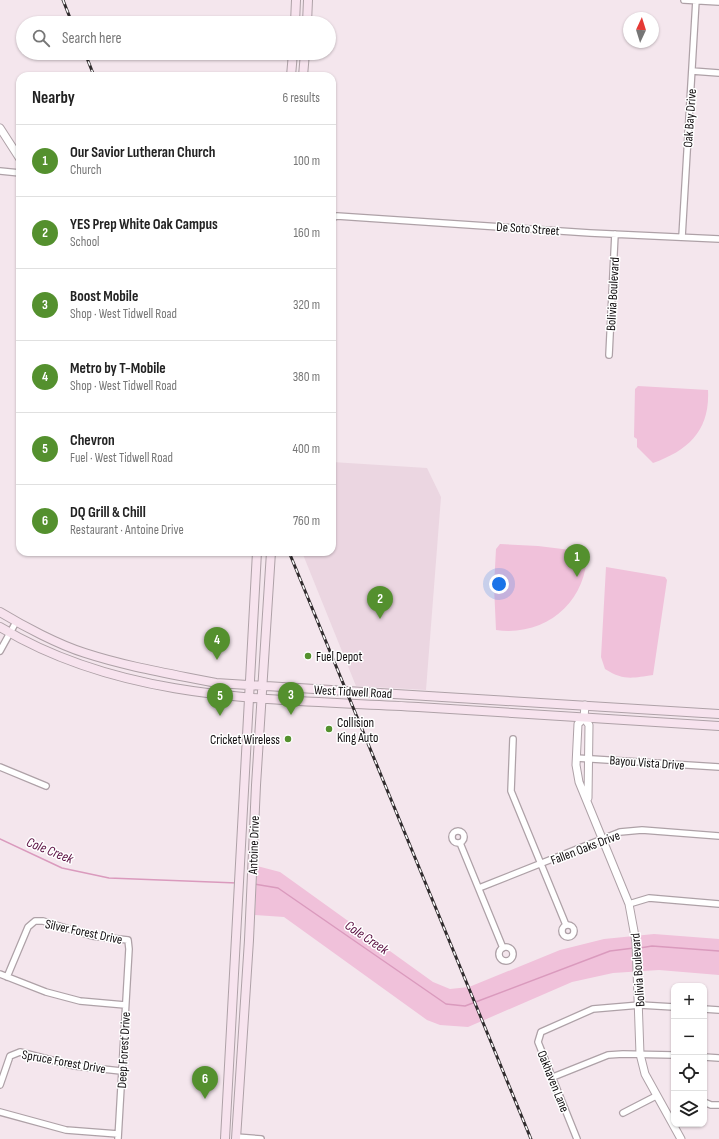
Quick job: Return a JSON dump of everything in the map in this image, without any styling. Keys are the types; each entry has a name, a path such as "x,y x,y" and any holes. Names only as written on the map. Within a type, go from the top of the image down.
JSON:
{"main road":[{"path":"295,16 296,0"},
{"path":"307,16 308,0"},
{"path":"291,72 292,60"},
{"path":"303,72 304,60"},
{"name":"Antoine Drive","path":"225,1138 257,556"},
{"name":"Antoine Drive","path":"236,1138 247,978 261,699 271,556"},
{"path":"254,598 268,600"},
{"name":"West Tidwell Road","path":"0,612 16,622 83,653 137,668 216,683 719,714"},
{"name":"West Tidwell Road","path":"0,627 78,664 103,672 152,684 205,694 261,699 719,726"},
{"path":"332,690 332,703"},
{"path":"418,695 418,708"},
{"path":"493,712 494,700"},
{"path":"676,724 677,711"},
{"path":"233,977 247,978"},
{"path":"230,1049 242,1050"},
{"path":"225,1138 236,1138"}],"street":[{"path":"684,0 719,2"},
{"name":"Oak Bay Drive","path":"682,237 696,0"},
{"path":"692,71 719,73"},
{"path":"0,128 16,153"},
{"path":"0,172 16,173"},
{"name":"De Soto Street","path":"336,215 615,234 719,239"},
{"name":"Bolivia Boulevard","path":"609,355 615,234"},
{"path":"252,556 255,579"},
{"path":"268,556 270,568"},
{"path":"0,651 16,622"},
{"path":"78,664 83,653"},
{"name":"Bolivia Boulevard","path":"585,705 584,718 589,725 588,801"},
{"name":"Bolivia Boulevard","path":"584,718 578,724 576,758 579,782 629,904 636,942 640,1005 640,1054 645,1074 681,1139"},
{"path":"513,739 511,791 566,925"},
{"name":"Bayou Vista Drive","path":"576,758 719,767"},
{"path":"0,767 46,786"},
{"name":"Fallen Oaks Drive","path":"479,888 620,832 642,830 719,836"},
{"path":"460,843 503,948"},
{"path":"629,904 649,898 719,904"},
{"name":"Silver Forest Drive","path":"7,977 28,927 34,921 43,921 92,936 128,940 128,960"},
{"name":"Deep Forest Drive","path":"118,1137 128,960"},
{"path":"0,974 46,992 80,1001 125,1005"},
{"path":"640,1005 671,1007"},
{"name":"Oakhaven Lane","path":"577,1139 538,1042 541,1032 593,1010 640,1005"},
{"path":"707,1009 719,1010"},
{"name":"Spruce Forest Drive","path":"1,1083 10,1056 20,1052 75,1066 121,1071"},
{"path":"553,1077 608,1055 640,1054 671,1056"},
{"path":"707,1057 719,1058"},
{"path":"623,1113 656,1096"},
{"path":"707,1103 719,1106"},
{"path":"0,1112 66,1130 118,1137"},
{"path":"236,1138 261,1139"}],"shaded area":[{"path":"638,386 708,390 708,404 705,416 695,437 677,452 653,463 637,447 637,439 634,437 635,389"},
{"path":"336,462 427,468 441,497 426,690 356,686 304,556 336,556"},
{"path":"500,544 538,546 587,552 585,570 580,586 571,600 560,612 547,622 531,628 514,631 496,630 494,586 496,549"},
{"path":"606,567 665,577 667,580 653,675 628,678 605,669 601,657"},
{"path":"257,866 280,872 433,982 450,989 469,987 560,950 604,939 654,934 719,939 719,975 659,970 613,973 572,982 468,1027 440,1025 427,1020 284,917 255,915"}],"waterway":[{"name":"Cole Creek","path":"0,839 62,868 109,878 237,883"},
{"name":"Cole Creek","path":"254,884 278,888 446,1004 465,1006 610,951 634,948"},
{"name":"Cole Creek","path":"640,948 652,946 719,951"}],"railway":[{"path":"63,0 69,16"},
{"path":"88,60 92,72"},
{"path":"291,556 531,1139"}],"place":[{"name":"Our Savior Lutheran Church","path":"577,577"},
{"name":"YES Prep White Oak Campus","path":"380,619"},
{"name":"Fuel Depot","path":"308,656"},
{"name":"Metro by T-Mobile","path":"217,660"},
{"name":"Boost Mobile","path":"291,715"},
{"name":"Chevron","path":"220,716"},
{"name":"Collision King Auto","path":"329,729"},
{"name":"Cricket Wireless","path":"288,739"},
{"name":"DQ Grill & Chill","path":"205,1099"}]}
